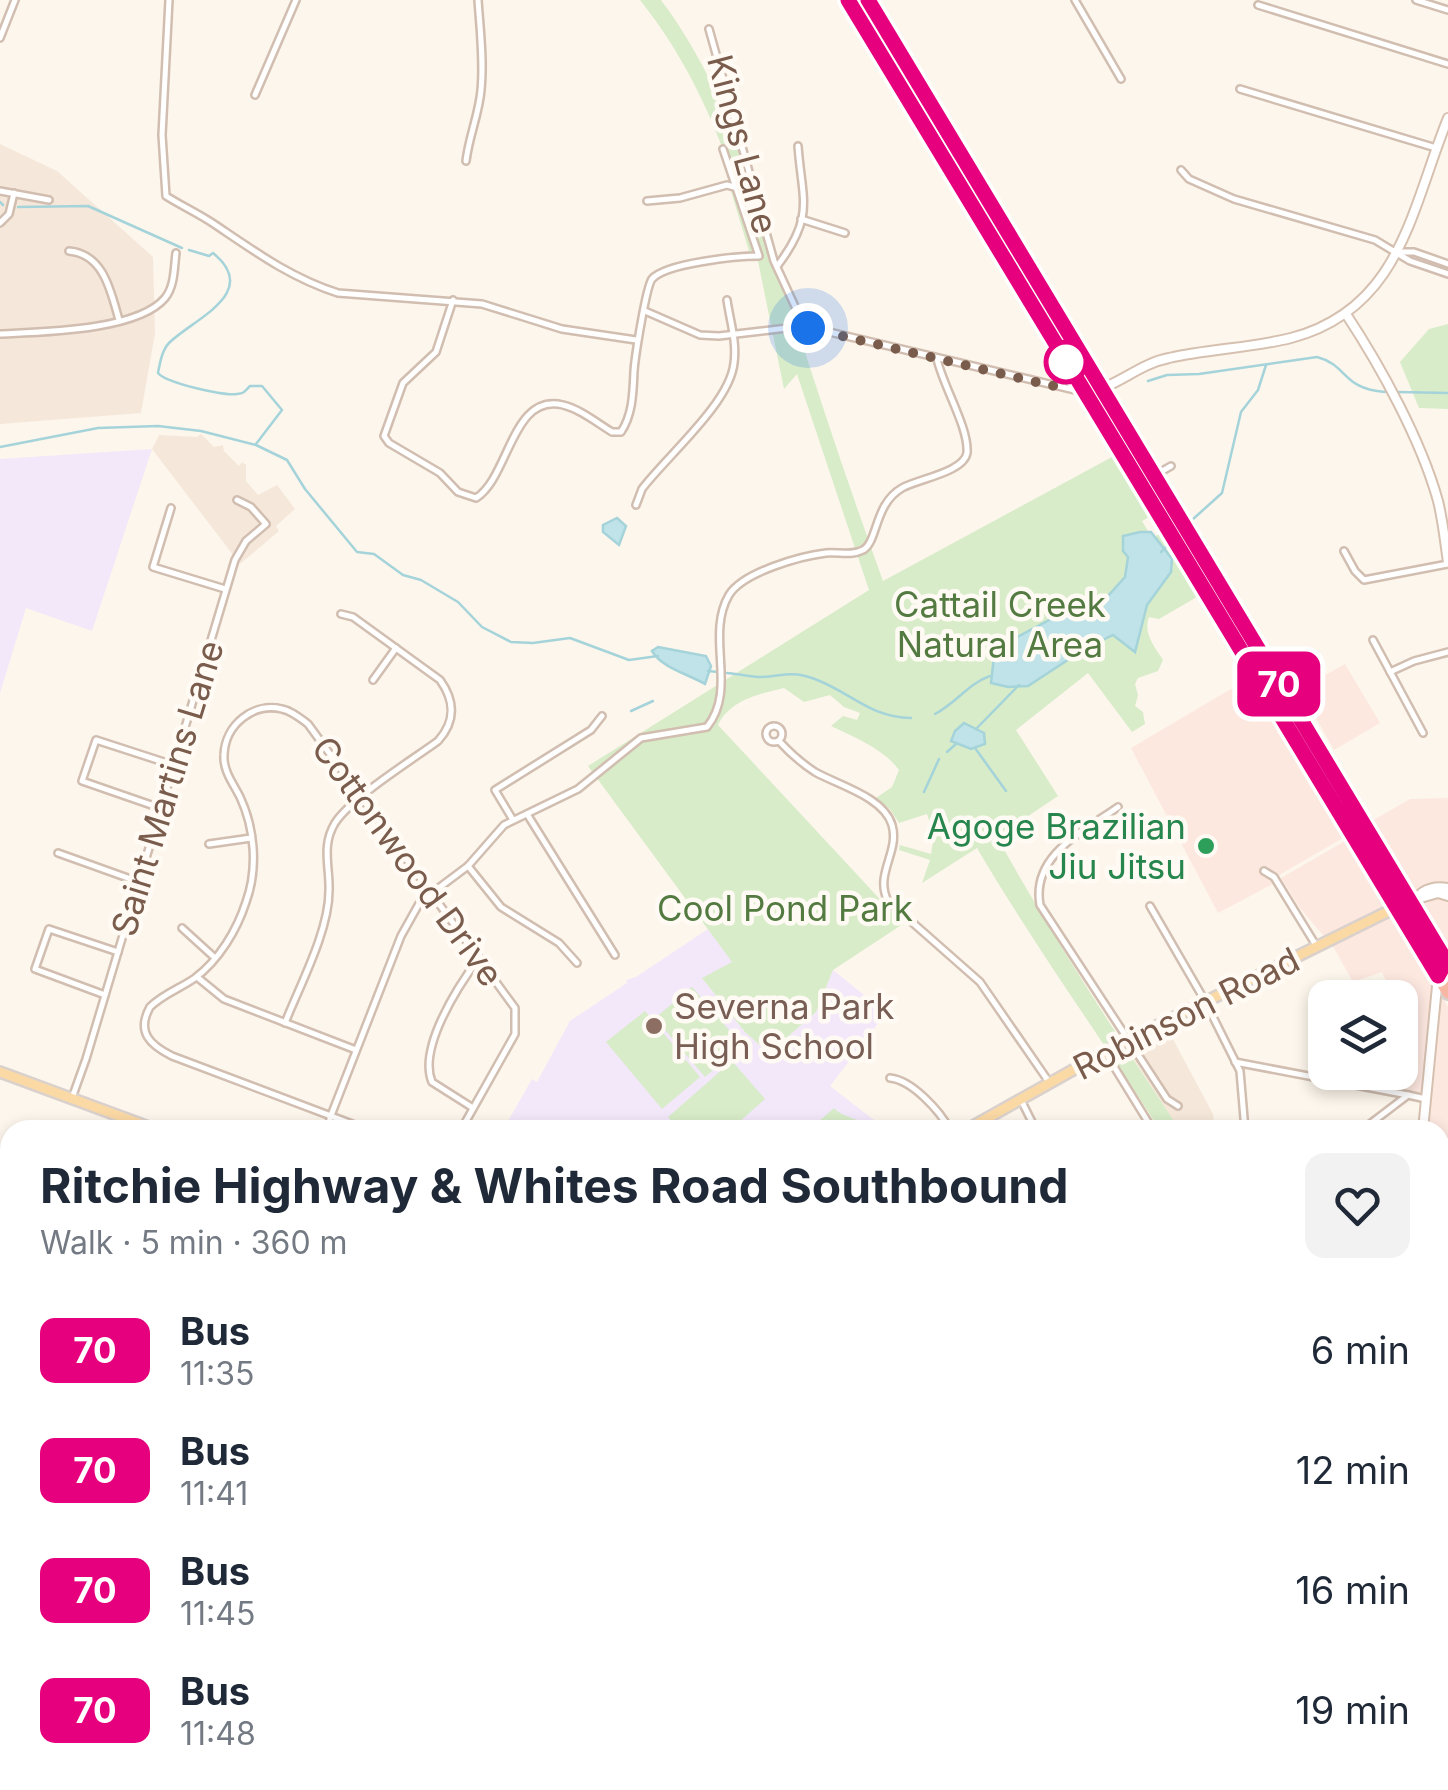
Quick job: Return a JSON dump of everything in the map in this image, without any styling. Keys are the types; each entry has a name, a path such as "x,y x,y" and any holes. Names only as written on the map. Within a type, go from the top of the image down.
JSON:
{"highway":[{"path":"848,0 1448,994"},
{"path":"858,16 871,4 1447,962"}],"main road":[{"name":"Robinson Road","path":"983,1120 1104,1052 1413,900"},
{"path":"0,1072 130,1120"}],"street":[{"path":"0,38 15,0"},
{"path":"169,0 162,135 166,196 212,222 262,258 338,293 482,304 562,328 636,340"},
{"path":"255,95 296,0"},
{"path":"466,161 482,91 478,0"},
{"path":"1075,0 1121,79"},
{"path":"1416,0 1448,10"},
{"path":"1258,6 1448,64"},
{"name":"Kings Lane","path":"709,28 776,263 804,326"},
{"path":"1240,89 1436,148"},
{"path":"645,310 700,335 804,326 1085,393 1102,390 1156,361 1292,338 1346,314 1374,290 1399,252 1448,118"},
{"path":"776,263 793,244 802,219 805,185 798,146"},
{"path":"453,300 436,352 403,384 384,436 440,474 458,492 472,498 482,495 507,456 518,426 538,408 564,405 612,432 621,432 632,400 636,340 648,288 659,274 735,256 759,256 723,149"},
{"path":"1181,170 1189,179 1234,198 1375,240 1410,261 1448,274"},
{"path":"647,200 680,198 734,186"},
{"path":"0,191 49,200"},
{"path":"0,223 8,214 14,193"},
{"path":"802,219 845,232"},
{"path":"70,250 84,253 100,268 119,320"},
{"path":"1399,252 1414,252 1448,264"},
{"path":"0,334 78,330 119,320 162,301 172,284 176,253"},
{"path":"636,505 642,488 723,394 734,363 728,300"},
{"path":"1344,552 1364,580 1448,563 1438,502 1420,452 1372,354 1346,314"},
{"path":"330,1118 410,916 432,892 468,866 490,837 513,820 578,789 642,738 708,727 718,707 723,673 720,631 728,596 740,584 770,568 823,553 850,554 863,550 869,545 889,498 912,482 962,464 966,456 964,434 941,379 937,359"},
{"path":"1154,476 1171,466"},
{"name":"Saint Martins Lane","path":"72,1098 226,590 242,546 266,524 251,507 237,500"},
{"path":"170,508 153,568 226,590"},
{"path":"285,1023 326,917 330,892 326,854 338,818 438,741 451,721 452,704 444,684 353,617 340,614"},
{"path":"1373,640 1423,733"},
{"path":"373,680 396,648"},
{"path":"1390,672 1414,660 1448,652"},
{"name":"Cottonwood Drive","path":"336,1120 172,1056 150,1043 144,1024 155,1002 196,977 215,958 230,937 249,894 254,865 251,838 245,810 226,770 224,756 226,740 236,723 258,710 286,710 308,724 515,1008 515,1034 466,1120"},
{"path":"513,820 495,790 591,730 602,716"},
{"path":"161,808 82,781 96,740 173,765"},
{"path":"778,741 806,766 888,814 894,837 882,882 888,901 980,982 1049,1082"},
{"path":"1118,806 1048,860 1040,876 1038,895 1044,914 1167,1099 1178,1106"},
{"path":"527,814 615,955"},
{"path":"210,844 251,838"},
{"path":"58,852 139,882"},
{"path":"468,866 501,907 560,942 576,963"},
{"path":"1264,871 1274,877 1317,947"},
{"path":"1413,900 1432,888 1448,892"},
{"path":"1150,906 1235,1062 1241,1080 1244,1120"},
{"path":"182,928 215,958"},
{"path":"105,995 35,969 48,929 118,952"},
{"path":"473,1108 432,1082 427,1054 461,982 479,958"},
{"path":"1424,1120 1438,976 1447,962"},
{"path":"196,977 224,999 356,1050"},
{"path":"1104,1052 1148,1120"},
{"path":"1235,1062 1426,1099"},
{"path":"890,1078 906,1083 944,1120"},
{"path":"1376,1120 1408,1096"},
{"path":"1020,1098 1031,1120"}],"shaded area":[{"path":"0,144 57,171 153,257 155,333 141,413 0,424"},
{"path":"201,434 214,447 223,445 239,466 242,462 246,465 246,481 258,495 277,485 295,509 276,526 279,531 240,564 152,449 159,435"},
{"path":"152,449 92,631 26,608 0,693 0,459"},
{"path":"1345,664 1380,723 1334,750 1300,689"},
{"path":"1246,680 1343,838 1281,874 1271,885 1218,913 1131,748"},
{"path":"1448,798 1448,944 1372,821 1410,799"},
{"path":"1345,841 1448,1007 1448,1120 1422,1120 1422,1093 1407,1090 1418,1090 1418,980 1386,980 1382,972 1352,980 1334,948 1281,878"},
{"name":"Severna Park High School","path":"708,929 733,962 703,979 745,1032 769,1053 816,1012 833,970 886,1013 830,1086 874,1120 509,1120 532,1079 537,1082 570,1021 627,983 626,980"},
{"path":"1168,1030 1214,1120 1173,1120 1128,1050"}],"green space":[{"path":"640,0 661,0 706,73 724,111 883,581 1112,457 1149,517 1142,521 1152,538 1159,534 1197,597 1159,619 1149,617 1148,634 1163,660 1158,671 1138,678 1135,684 1135,706 1143,712 1145,724 1132,732 1088,673 1016,730 1058,796 997,837 1063,949 1173,1120 1153,1120 977,848 922,883 930,860 899,850 900,845 931,854 934,836 927,814 899,823 876,798 892,787 899,770 877,750 831,726 843,716 857,720 860,713 844,707 830,695 804,702 784,688 738,704 718,725 903,924 833,970 816,1012 769,1053 745,1032 702,978 732,962 588,766 869,590 797,374 784,389 758,261 749,251 730,188 736,186 718,136 685,66"},
{"path":"1448,324 1448,409 1419,408 1400,362 1429,329"},
{"path":"692,987 742,1045 705,1077 655,1018"},
{"path":"645,1011 700,1077 662,1109 606,1042"},
{"path":"732,1061 765,1099 741,1120 668,1117"},
{"path":"834,1108 856,1120 820,1120"}],"water":[{"path":"617,518 626,526 619,545 603,532 603,525"},
{"path":"1151,532 1172,559 1171,572 1147,605 1135,652 1113,635 1028,686 991,683 994,656 1006,643 1068,610 1089,617 1125,577 1128,557 1123,551 1123,536"},
{"path":"658,647 706,656 711,666 705,684 662,662 652,651"},
{"path":"964,723 984,733 985,744 971,749 951,741"}],"waterway":[{"path":"0,202 3,205"},
{"path":"18,207 88,206 182,248"},
{"path":"189,250 209,256 213,253 226,267 230,281 227,293 167,346 158,373 183,385 220,393 240,394 250,386 262,386 282,410 256,444"},
{"path":"1148,381 1167,375 1317,357 1335,365 1353,382 1385,392"},
{"path":"1192,520 1222,493 1241,412 1258,390 1266,365"},
{"path":"1397,392 1448,393"},
{"path":"0,447 98,428 158,426 201,431 256,445 287,460 305,489 357,552 374,554 403,575 421,580 458,602 482,627 511,642 570,638 629,660 658,656"},
{"path":"1161,552 1168,545"},
{"path":"708,671 718,672"},
{"path":"727,673 804,676 883,713 911,718"},
{"path":"935,714 990,676"},
{"path":"976,729 1019,685"},
{"path":"631,711 653,701"},
{"path":"947,752 957,743"},
{"path":"975,748 1006,791"},
{"path":"924,792 939,759"}],"bus line":[{"name":"70","path":"848,0 1438,976 1446,961 868,0"}],"place":[{"name":"Agoge Brazilian Jiu Jitsu","path":"1206,846"},
{"name":"Severna Park High School","path":"654,1026"}],"route":[{"path":"808,328 1053,386 1066,362"}],"park label":[{"name":"Cattail Creek Natural Area","path":"1000,624"},
{"name":"Cool Pond Park","path":"785,908"}]}
